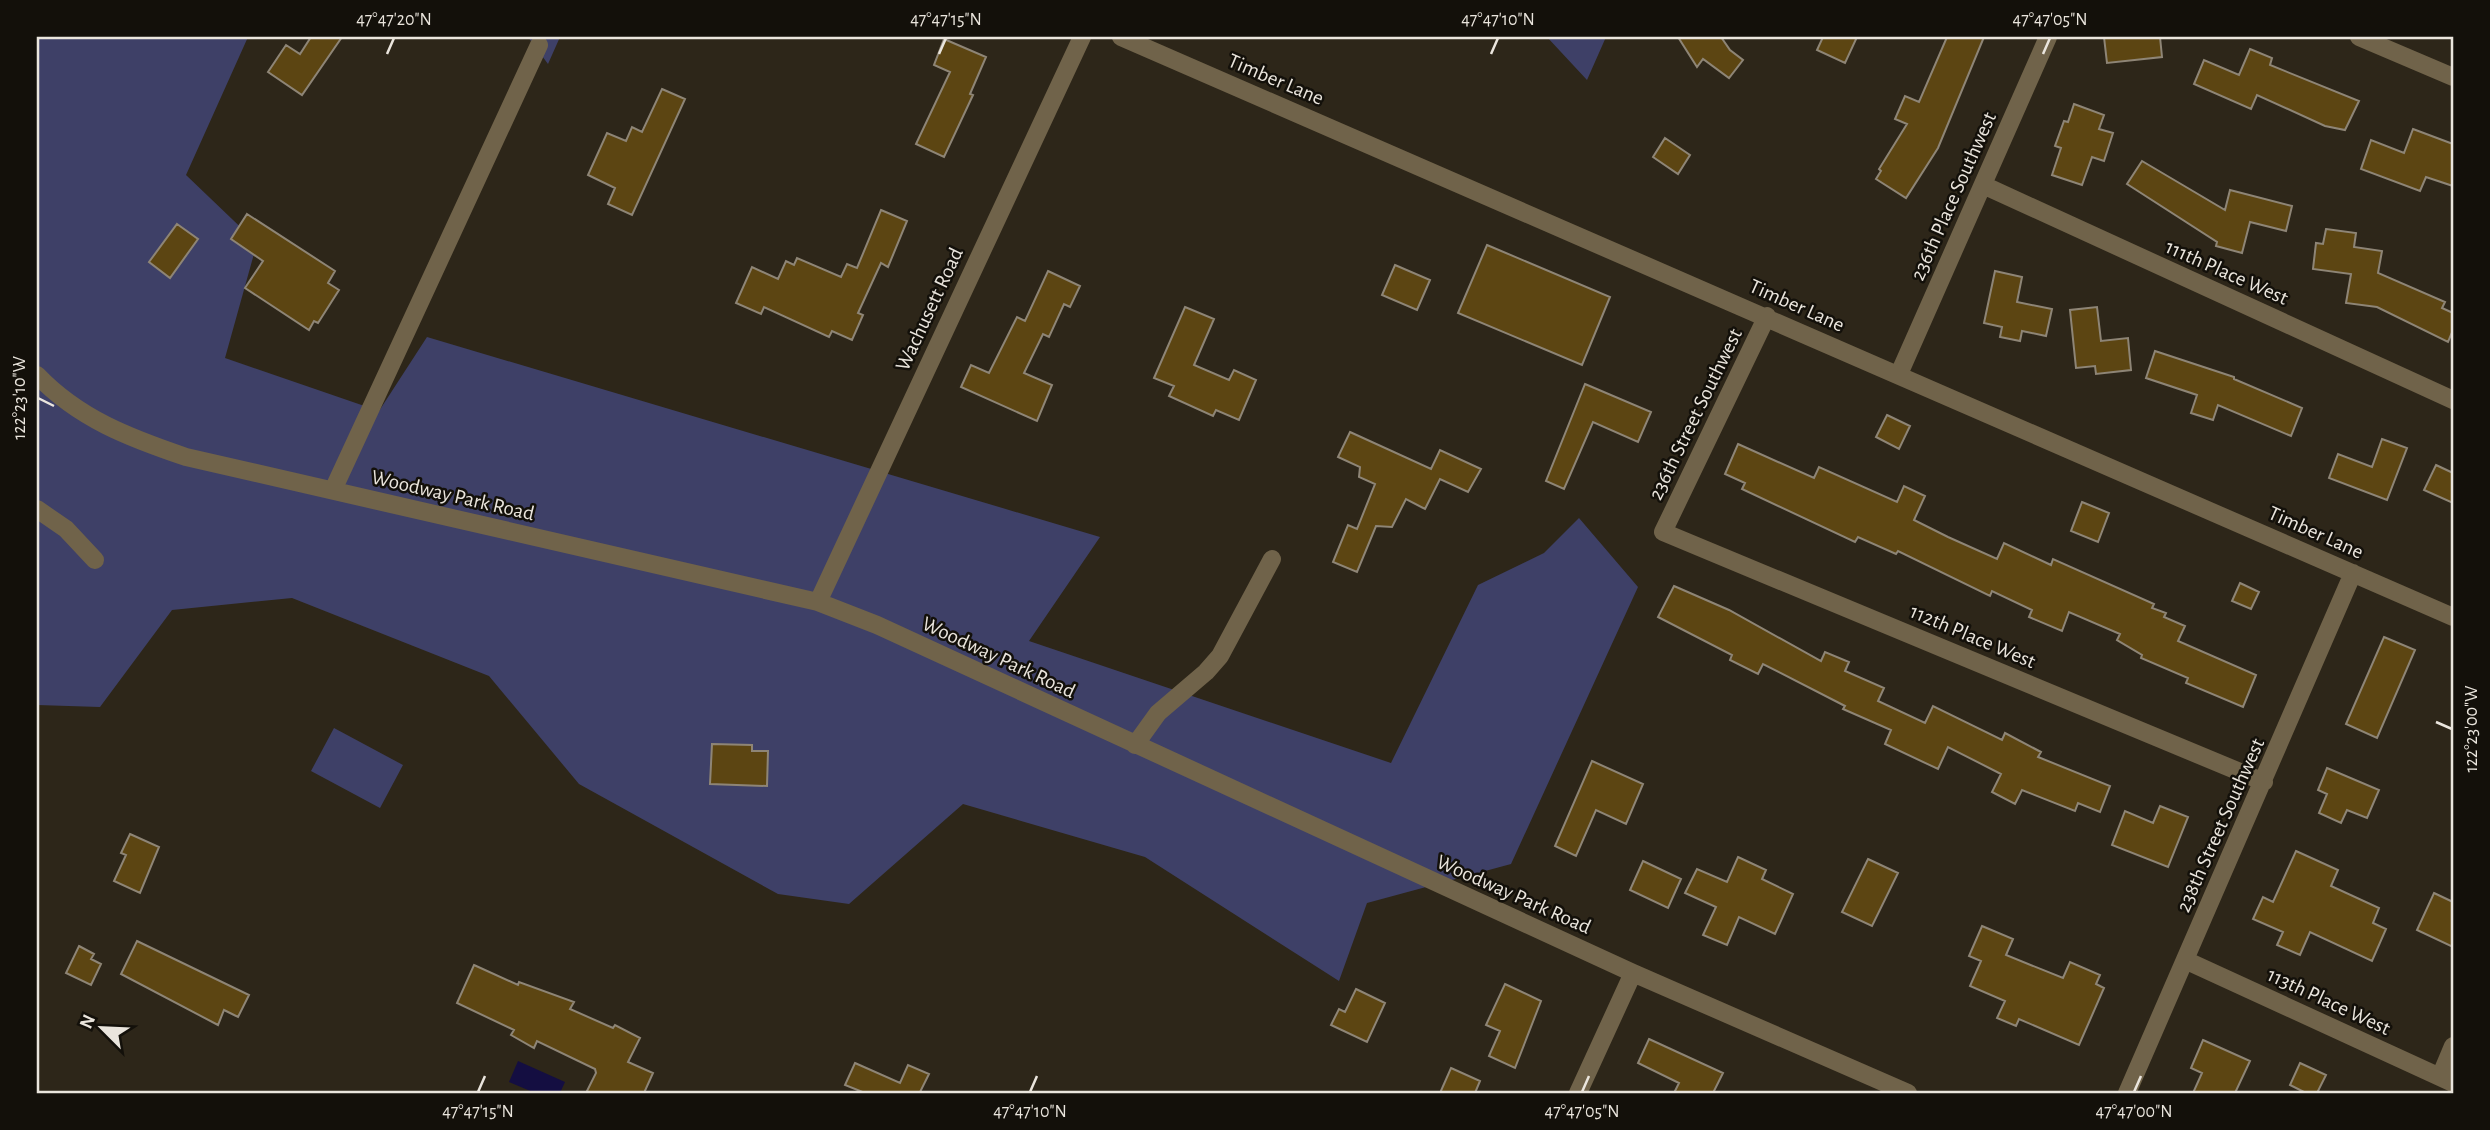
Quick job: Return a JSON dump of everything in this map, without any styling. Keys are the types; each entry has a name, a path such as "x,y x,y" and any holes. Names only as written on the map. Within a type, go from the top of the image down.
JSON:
{"street":[{"name":"Wachusett Road","path":"818,601 1082,37"},
{"name":"Timber Lane","path":"1121,37 1767,316 2453,617"},
{"name":"236th Place Southwest","path":"1899,374 2048,37"},
{"path":"2359,37 2453,77"},
{"path":"333,490 539,45"},
{"name":"111th Place West","path":"1983,185 2453,400"},
{"name":"236th Street Southwest","path":"1664,532 1767,316"},
{"name":"Woodway Park Road","path":"37,375 53,392 91,420 121,435 186,457 818,601 877,625 1633,973 1908,1093"},
{"path":"37,509 66,529 94,560"},
{"name":"112th Place West","path":"1664,532 2264,782"},
{"path":"1135,745 1158,713 1206,672 1220,656 1272,559"},
{"name":"238th Street Southwest","path":"2127,1093 2353,573"},
{"name":"113th Place West","path":"2185,961 2446,1080"},
{"path":"1578,1093 1633,973"},
{"path":"2446,1080 2453,1046"}],"shaded area":[{"path":"37,37 248,37 186,175 257,243 225,358 379,411 427,337 1100,537 1029,641 1391,763 1478,585 1544,553 1579,518 1638,587 1511,864 1367,903 1339,981 1145,857 963,804 849,904 778,894 579,784 489,676 292,598 172,610 100,707 37,705"},
{"path":"528,37 560,37 548,64"},
{"path":"1547,37 1606,37 1587,80"},
{"path":"334,728 403,765 380,808 311,771"},
{"path":"518,1061 565,1082 560,1093 535,1093 509,1082"}],"building":[{"path":"311,37 342,37 302,95 268,72 286,45 300,54"},
{"path":"1678,37 1721,37 1730,50 1743,60 1729,78 1703,59 1697,67"},
{"path":"1823,37 1857,37 1845,63 1817,50"},
{"path":"1947,37 1984,37 1938,148 1906,198 1876,179 1881,171 1879,169 1907,124 1895,119 1905,96 1919,102"},
{"path":"2104,37 2160,37 2162,57 2107,63"},
{"path":"944,39 986,57 970,94 973,95 944,157 916,144 950,72 934,65"},
{"path":"2250,49 2272,58 2270,65 2359,101 2345,130 2325,126 2257,95 2251,109 2194,84 2204,60 2239,75"},
{"path":"662,89 685,99 632,215 608,204 615,188 588,175 607,133 626,141 632,127 642,132"},
{"path":"2074,104 2104,115 2099,129 2113,133 2104,161 2092,157 2082,185 2052,175 2061,148 2055,146 2064,121 2068,122"},
{"path":"2413,129 2453,144 2453,186 2426,177 2420,191 2361,169 2371,140 2404,153"},
{"path":"1665,138 1690,155 1678,174 1653,157"},
{"path":"2142,161 2225,210 2230,190 2292,206 2286,231 2250,222 2242,253 2216,246 2217,242 2127,184"},
{"path":"881,210 907,221 888,267 881,263 858,313 863,315 852,340 832,331 829,337 764,307 761,314 736,303 752,267 778,279 786,261 794,265 797,258 841,277 847,264 857,268"},
{"path":"247,214 335,271 328,283 339,290 318,323 314,321 309,330 245,288 263,261 231,239"},
{"path":"177,224 198,239 170,278 149,262"},
{"path":"2326,229 2356,233 2354,247 2382,251 2378,273 2445,302 2442,308 2453,313 2453,330 2448,342 2377,307 2346,303 2351,274 2313,269 2316,243 2323,244"},
{"path":"1487,245 1610,297 1582,365 1458,313"},
{"path":"1395,265 1430,280 1417,310 1382,295"},
{"path":"1048,271 1080,286 1070,307 1064,304 1049,337 1043,334 1024,373 1052,385 1037,421 961,387 971,365 989,373 1017,317 1025,321"},
{"path":"1995,271 2022,277 2017,302 2052,309 2046,336 2022,331 2020,341 2000,337 2002,327 1984,323"},
{"path":"1185,307 1214,319 1194,365 1229,380 1234,370 1256,380 1239,420 1216,410 1213,416 1169,396 1174,386 1154,378"},
{"path":"2097,307 2101,341 2128,338 2131,370 2096,374 2095,366 2076,368 2070,310"},
{"path":"2155,351 2234,377 2302,408 2291,436 2218,405 2213,420 2191,413 2197,395 2146,378"},
{"path":"1585,384 1651,412 1638,442 1593,422 1564,489 1546,481"},
{"path":"1887,415 1910,426 1899,449 1876,437"},
{"path":"1350,432 1431,469 1440,450 1481,469 1468,492 1440,479 1425,509 1406,499 1392,527 1376,526 1357,572 1333,562 1348,525 1357,529 1375,484 1359,477 1360,467 1338,457"},
{"path":"2382,439 2407,448 2387,500 2329,478 2338,454 2372,467"},
{"path":"1738,444 1814,478 1819,467 1897,502 1904,486 1925,496 1914,520 1948,537 1997,559 2004,543 2051,565 2053,559 2154,604 2152,608 2166,613 2164,617 2185,626 2178,641 2256,675 2243,707 2186,683 2188,678 2141,658 2142,655 2117,640 2120,634 2069,612 2062,631 2029,617 2032,610 1992,591 1990,596 1898,551 1896,554 1858,537 1855,542 1742,489 1745,483 1725,474"},
{"path":"2436,465 2453,473 2453,503 2424,490"},
{"path":"2082,502 2109,513 2098,542 2071,531"},
{"path":"2240,583 2259,592 2251,609 2232,601"},
{"path":"1674,586 1729,610 1821,661 1825,652 1849,662 1845,671 1884,688 1878,701 1925,723 1933,706 2002,740 2005,733 2041,752 2038,757 2110,786 2100,812 2078,803 2075,811 2022,790 2015,804 1992,792 2001,774 1948,747 1938,769 1885,744 1891,730 1843,709 1845,706 1763,664 1758,674 1730,660 1732,655 1658,617"},
{"path":"2384,637 2415,650 2377,738 2346,724"},
{"path":"712,744 752,745 752,751 768,751 767,786 710,784"},
{"path":"1592,761 1643,784 1626,824 1596,810 1576,856 1555,846"},
{"path":"2327,768 2379,790 2367,818 2347,810 2341,823 2319,813 2327,794 2318,790"},
{"path":"2160,806 2188,817 2168,867 2112,845 2125,811 2153,823"},
{"path":"130,834 159,847 140,893 114,881 126,855 121,853"},
{"path":"2296,851 2338,870 2331,886 2379,908 2373,923 2386,929 2372,961 2310,932 2300,955 2277,945 2283,932 2253,919 2263,897 2273,902"},
{"path":"1738,857 1766,870 1762,879 1793,894 1775,934 1739,917 1727,945 1703,935 1716,907 1685,893 1697,869 1727,882"},
{"path":"1868,859 1898,873 1872,926 1842,912"},
{"path":"1643,861 1681,879 1668,908 1630,890"},
{"path":"2434,893 2453,902 2453,947 2417,930"},
{"path":"1982,926 2013,939 2006,955 2063,978 2070,962 2100,975 2096,984 2104,988 2079,1045 2019,1019 2016,1026 1997,1018 2005,1001 1970,986 1981,961 1969,956"},
{"path":"137,941 249,995 238,1017 224,1010 218,1025 121,974"},
{"path":"79,946 94,954 91,959 101,964 91,985 66,973"},
{"path":"474,965 518,985 519,982 574,1002 570,1009 613,1028 615,1025 640,1038 628,1062 653,1073 644,1093 586,1093 596,1073 595,1069 537,1041 534,1048 511,1035 514,1030 457,1003"},
{"path":"1505,984 1541,1001 1515,1068 1489,1056 1500,1031 1486,1025"},
{"path":"1356,989 1385,1003 1367,1042 1331,1025 1339,1009 1345,1012"},
{"path":"1649,1039 1723,1073 1713,1093 1674,1093 1679,1083 1638,1063"},
{"path":"2203,1040 2250,1061 2235,1093 2193,1093 2202,1073 2191,1068"},
{"path":"855,1063 900,1083 908,1065 929,1074 920,1092 924,1093 865,1093 845,1085"},
{"path":"2300,1063 2326,1075 2317,1093 2306,1093 2290,1085"},
{"path":"1451,1068 1480,1081 1475,1093 1440,1093"}]}
